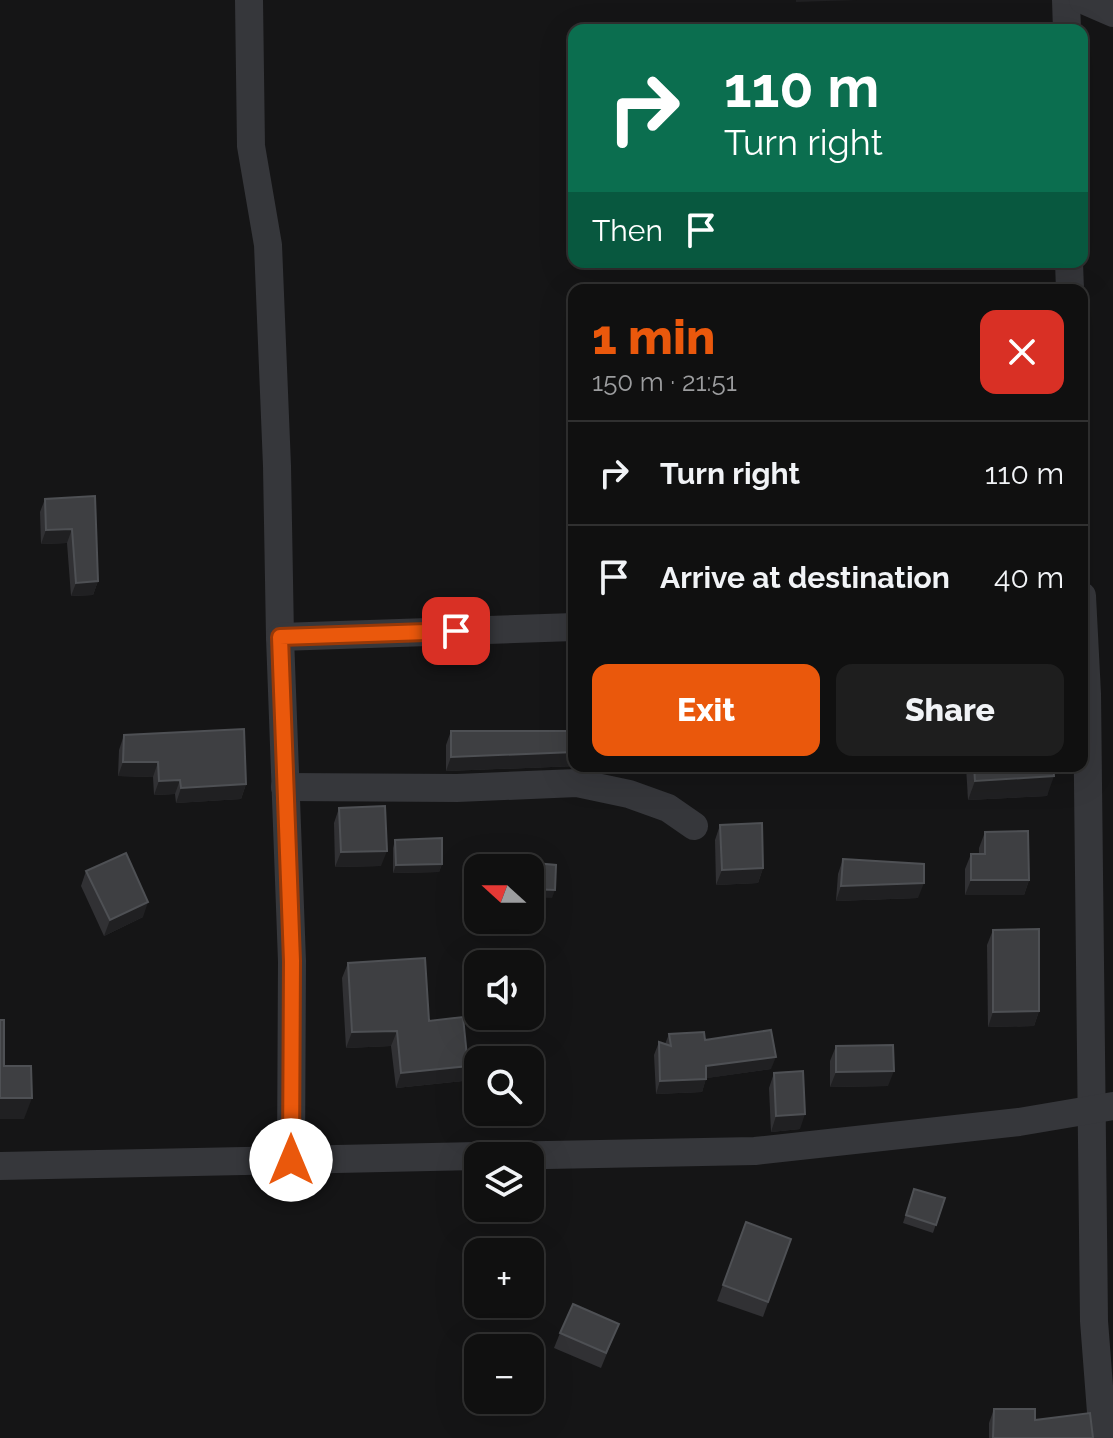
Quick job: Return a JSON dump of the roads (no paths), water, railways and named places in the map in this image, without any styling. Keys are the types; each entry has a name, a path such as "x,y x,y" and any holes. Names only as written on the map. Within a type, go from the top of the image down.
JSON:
{"street":[{"path":"249,0 251,146 268,261 277,466 292,961 291,1160"},
{"path":"1066,0 1067,24"},
{"path":"1083,0 1113,13"},
{"path":"280,637 568,627"},
{"path":"1088,722 1102,1107 1094,1321 1103,1438"},
{"path":"285,787 457,788 577,783 629,794 668,808 694,826"},
{"path":"544,1155 755,1151 1019,1122 1102,1107"},
{"path":"0,1166 464,1156"}]}
